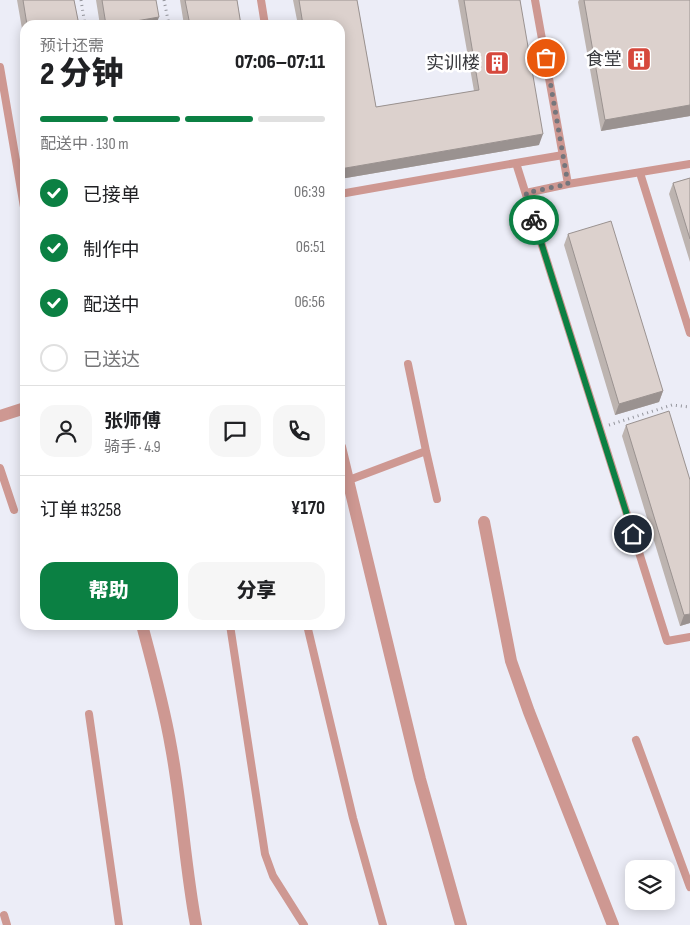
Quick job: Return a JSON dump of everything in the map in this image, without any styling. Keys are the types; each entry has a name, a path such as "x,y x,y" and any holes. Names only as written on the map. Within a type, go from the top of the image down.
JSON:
{"street":[{"path":"0,416 20,410"},
{"path":"345,465 420,779 461,925"},
{"path":"484,522 511,661 529,712 613,925"},
{"path":"143,630 161,696 172,749 187,875 196,925"}],"lane":[{"path":"261,0 264,20"},
{"path":"536,0 568,184"},
{"path":"0,67 20,184"},
{"path":"345,193 563,155"},
{"path":"516,163 667,641 690,637"},
{"path":"526,193 568,184 690,164"},
{"path":"640,172 690,333"},
{"path":"408,364 437,499"},
{"path":"349,480 426,451"},
{"path":"0,468 14,510"},
{"path":"231,630 265,854 273,876 304,925"},
{"path":"308,630 352,818 383,925"},
{"path":"89,714 119,925"},
{"path":"636,740 690,887"},
{"path":"4,915 7,925"}],"path":[{"path":"81,0 84,20"},
{"path":"164,0 168,20"},
{"path":"600,428 672,405 690,408"}],"building":[{"path":"23,0 74,0 78,20 26,20"},
{"path":"102,0 156,0 159,17 142,20 105,20"},
{"path":"185,0 237,0 240,20 189,20"},
{"name":"实训楼","path":"299,0 357,0 376,107 479,90 464,0 520,0 543,134 345,168 345,20 302,20"},
{"name":"食堂","path":"584,0 690,0 690,105 605,120"},
{"path":"690,178 690,239 673,183"},
{"path":"611,221 663,391 619,404 568,234"},
{"path":"669,411 690,480 690,614 684,615 626,425"}],"way so far":[{"path":"534,220 526,193 568,184 546,58"}],"place":[{"name":"食堂","path":"639,59"},
{"name":"实训楼","path":"497,63"}],"route":[{"path":"534,220 633,534"}]}
